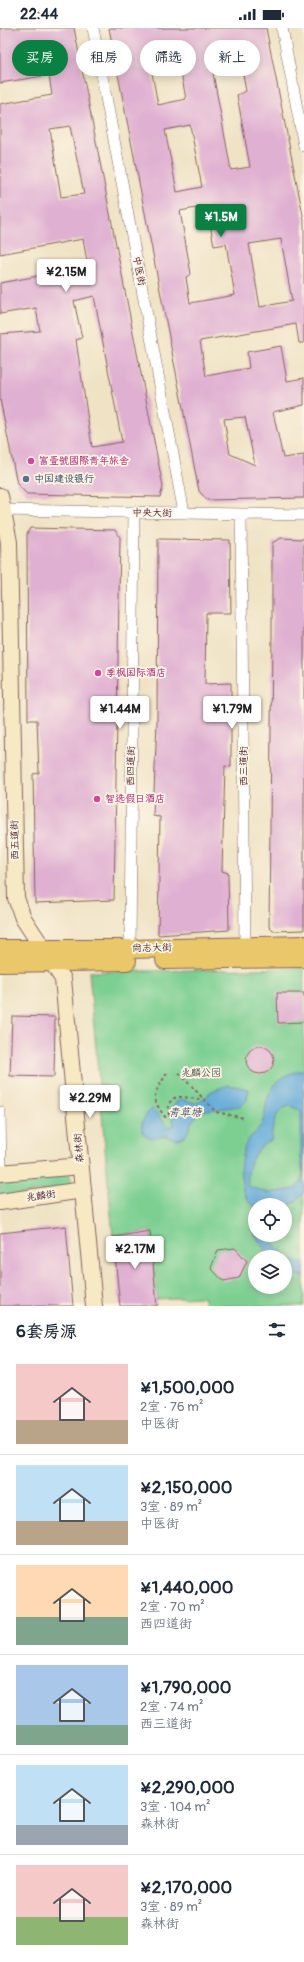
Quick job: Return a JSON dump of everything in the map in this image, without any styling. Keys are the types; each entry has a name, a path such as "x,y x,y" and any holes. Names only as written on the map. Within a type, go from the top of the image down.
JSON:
{"main road":[{"name":"西五道街","path":"1,505 9,542 16,898 23,918 46,955"},
{"name":"尚志大街","path":"0,963 46,955 130,949 304,945"},
{"name":"尚志大街","path":"0,949 46,955 304,958"},
{"name":"森林街","path":"46,955 62,979 94,1306"},
{"path":"1,1173 81,1166"},
{"name":"兆麟街","path":"0,1202 83,1190"}],"street":[{"name":"中医街","path":"93,28 184,513"},
{"path":"282,28 304,146"},
{"name":"中央大街","path":"1,505 134,512 304,515"},
{"name":"西四道街","path":"130,949 134,512"},
{"name":"西三道街","path":"241,514 245,946"},
{"path":"0,1112 1,1173"}],"path":[{"path":"167,1073 154,1098 155,1103 165,1118 169,1115 170,1102 174,1097 179,1096 198,1100 202,1098"},
{"path":"179,1073 216,1112 244,1118"}],"green space":[{"name":"兆麟公园","path":"304,968 304,1306 206,1306 203,1297 156,1299 150,1231 113,1237 89,972"},
{"path":"69,1175 71,1180 70,1187 0,1197 0,1179"}],"water":[{"path":"304,1070 304,1193 292,1204 292,1198 248,1198 248,1199 242,1186 241,1176 244,1149 248,1140 261,1126 268,1097 273,1088 280,1080 289,1074","holes":["291,1106 301,1111 301,1159 303,1174 301,1183 294,1189 270,1193 248,1186 248,1172 252,1159 255,1153 271,1140 275,1118 285,1107"]},
{"name":"青草塘","path":"229,1085 249,1089 247,1100 241,1106 201,1111 192,1122 187,1133 179,1139 164,1136 153,1138 147,1137 143,1134 142,1125 145,1116 153,1109 169,1127 174,1125 171,1108 175,1103 182,1100 199,1102 218,1088"},
{"path":"260,1242 273,1242 281,1250 265,1250"},
{"path":"292,1258 304,1264 304,1277 292,1273"}],"building":[{"path":"0,28 74,28 76,40 76,76 83,76 163,487 160,497 27,494 17,484 0,399 0,334 40,331 36,308 0,314 0,283 88,267 83,239 0,254 0,104 52,95 49,76 68,76 68,40 12,40 12,76 43,76 0,83","holes":["70,126 84,194 61,197 50,129","94,296 122,442 92,447 76,340 82,338 74,301"]},
{"path":"109,28 266,28 304,220 304,343 299,343 296,324 200,341 206,376 249,368 247,352 281,346 287,381 304,378 304,405 273,412 283,458 304,455 304,498 207,500 199,491 118,76 132,76 132,40 111,40","holes":["204,40 260,40 260,76 243,76 246,91 237,95 250,167 231,170 214,76 204,76","190,125 202,187 177,192 165,130","207,206 214,246 226,244 235,295 190,303 186,277 191,274 180,211","281,239 292,301 260,307 249,244","245,417 255,465 230,454 224,419"]},
{"path":"30,528 115,530 120,537 114,900 35,903 33,774 39,773 37,720 28,720 27,534"},
{"path":"281,538 304,539 304,930 273,931 269,927 272,543"},
{"path":"158,539 230,540 231,613 206,613 205,684 231,683 231,767 225,766 222,871 228,873 229,930 158,935 160,817 153,816 157,721"},
{"path":"277,993 304,993 304,1022 278,1023"},
{"path":"12,1016 55,1017 54,1077 10,1076"},
{"path":"260,1046 270,1050 274,1060 270,1070 260,1074 250,1070 246,1060 250,1050"},
{"path":"66,1226 73,1306 0,1306 0,1233"},
{"path":"150,1231 157,1306 120,1306 113,1237"},
{"path":"235,1248 247,1261 239,1278 223,1281 211,1268 218,1250"}],"place":[{"name":"富壹號國際青年旅舍","path":"31,461"},
{"name":"中国建设银行","path":"26,479"},
{"name":"季枫国际酒店","path":"98,673"},
{"name":"智选假日酒店","path":"97,799"}]}
